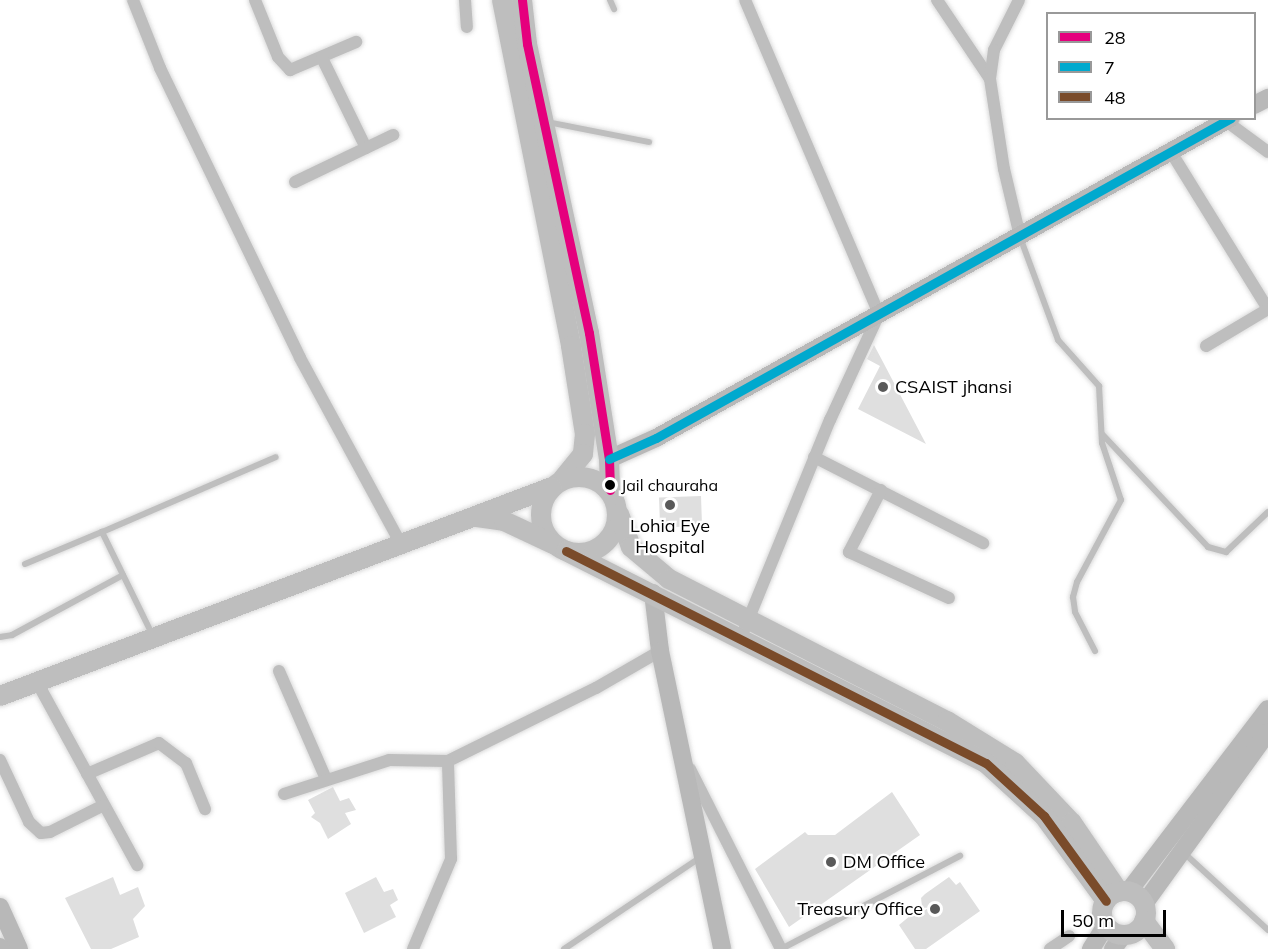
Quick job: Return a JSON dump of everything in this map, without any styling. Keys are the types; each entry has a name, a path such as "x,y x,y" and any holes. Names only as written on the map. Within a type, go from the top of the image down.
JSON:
{"main road":[{"path":"502,0 571,346 585,434 583,454 557,484 541,511 542,524 561,548 579,554 602,546 611,538 619,514"},
{"path":"522,0 544,121 589,333 609,459 610,490 631,547 647,563 669,579 947,721 1015,763 1072,823 1128,920"},
{"path":"0,696 477,517 557,484 588,477 610,490"},
{"path":"477,517 504,521 653,592 740,640 986,763 1044,816 1128,920 1165,949"},
{"path":"1106,925 1102,917 1128,920"}],"street":[{"path":"133,0 160,68 300,358 401,544"},
{"path":"255,0 283,66 297,69 356,42"},
{"path":"465,0 467,27"},
{"path":"740,640 814,457 879,314 745,0"},
{"path":"937,0 990,79"},
{"path":"1019,0 994,50 990,79 1004,169 1020,237"},
{"path":"322,57 366,148"},
{"path":"609,459 656,438 1229,120 1268,152"},
{"path":"295,182 393,135"},
{"path":"1171,152 1268,309 1206,346"},
{"path":"814,457 983,543"},
{"path":"881,490 849,552 949,598"},
{"path":"653,592 660,651 685,760 722,949"},
{"path":"284,794 389,760 448,761 596,688 660,651"},
{"path":"279,671 327,779"},
{"path":"37,682 136,865"},
{"path":"1128,920 1268,709"},
{"path":"1128,920 1268,732"},
{"path":"87,774 159,743 186,764 205,808"},
{"path":"0,760 29,822 41,833 104,805"},
{"path":"685,760 781,949"},
{"path":"413,949 450,859 448,761"},
{"path":"0,907 19,949"},
{"path":"1091,949 1106,925"},
{"path":"1050,949 1069,936"}],"lane":[{"path":"610,0 614,9"},
{"path":"544,121 649,142"},
{"path":"1020,237 1058,340 1099,386 1102,434 1121,500 1077,582 1073,597 1075,612 1095,651"},
{"path":"1102,434 1208,547 1226,552 1268,512"},
{"path":"25,564 276,457"},
{"path":"102,532 154,638"},
{"path":"0,638 12,635 123,575"},
{"path":"1181,851 1227,888 1268,930"},
{"path":"564,949 704,855"},
{"path":"781,949 960,856"}],"building":[{"name":"CSAIST jhansi","path":"874,345 926,444 858,409 880,366 867,359"},
{"path":"701,496 702,526 660,527 659,497"},
{"path":"333,787 340,801 349,798 356,810 345,813 351,824 328,839 320,823 311,817 315,813 308,800"},
{"path":"892,792 920,835 789,927 755,869 805,832 808,835 835,835"},
{"path":"113,877 120,895 138,887 145,906 133,919 139,937 111,949 91,949 65,898"},
{"path":"376,877 384,892 393,889 398,900 390,905 396,917 364,933 345,893"},
{"path":"949,877 956,885 960,882 980,911 926,949 915,949 899,925 922,906 921,898 925,894"}],"transit line":[{"name":"28","path":"522,0 527,44 589,333 609,459 610,490"},
{"name":"7","path":"609,459 656,438 1227,120"},
{"name":"48","path":"566,551 986,763 1044,816 1106,901"}],"place":[{"name":"CSAIST jhansi","path":"883,387"},
{"name":"Jail chauraha","path":"610,485"},
{"name":"Lohia Eye Hospital","path":"670,505"},
{"name":"DM Office","path":"831,862"},
{"name":"Treasury Office","path":"935,909"}]}
